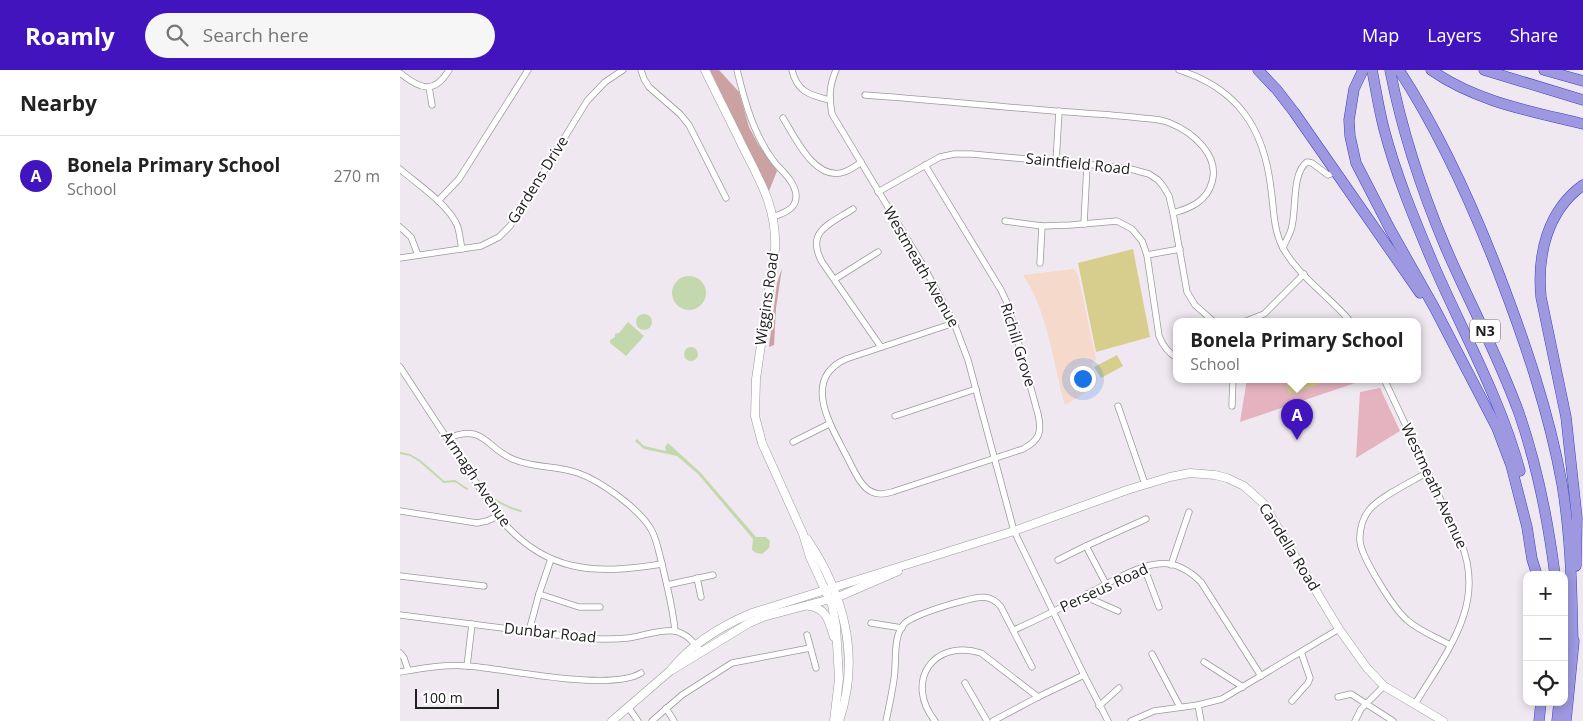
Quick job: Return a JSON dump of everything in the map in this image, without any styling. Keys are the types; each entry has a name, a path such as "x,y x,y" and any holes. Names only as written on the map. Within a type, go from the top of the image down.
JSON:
{"highway":[{"path":"1258,70 1288,104 1448,335"},
{"path":"1363,70 1350,105 1349,120 1352,149 1356,163 1497,428 1511,465 1532,559 1536,571"},
{"name":"N3","path":"1372,70 1387,138 1407,201 1433,263 1487,379 1506,426 1530,513 1537,571"},
{"name":"N3","path":"1390,70 1402,127 1426,199 1519,413 1538,481 1549,532 1554,571"},
{"path":"1399,70 1420,103 1462,186 1489,249 1531,362 1551,435 1562,485 1570,563 1574,646"},
{"path":"1431,70 1486,99 1506,106 1583,124"},
{"path":"1484,70 1583,100"},
{"path":"1544,70 1583,82"},
{"path":"1566,721 1574,646 1577,518 1566,417 1539,281 1542,247 1551,224 1558,211 1574,191 1583,185"},
{"path":"1539,721 1541,706"},
{"path":"1557,721 1559,706"}],"street":[{"path":"400,73 417,85 429,87 438,84 450,70"},
{"path":"438,201 459,179 528,70"},
{"name":"Gardens Drive","path":"400,258 481,246 499,237 510,226 587,101 605,82 623,70"},
{"path":"641,70 649,87 680,114 689,125 726,198"},
{"name":"Wiggins Road","path":"705,70 766,193 773,217 776,235 775,249 756,379 755,416 762,443 804,534 835,588 846,625 848,661 846,693 839,721"},
{"path":"737,70 757,134 795,189 796,199 792,208 773,217"},
{"path":"792,70 800,88 808,94 829,100 832,80 836,70"},
{"path":"1179,70 1199,77 1219,88 1244,113 1256,131 1266,156 1270,173 1273,220 1283,248 1291,261 1347,318"},
{"path":"429,87 432,105"},
{"path":"865,94 1121,116 1168,122 1185,130 1199,141 1212,163 1214,176 1211,187 1204,198 1189,209 1174,213"},
{"name":"Westmeath Avenue","path":"829,100 832,114 838,125 924,267 954,323 968,360 1014,531 1108,721"},
{"path":"1056,162 1059,111"},
{"path":"783,118 804,152 817,168 826,172 843,173 861,162"},
{"name":"Saintfield Road","path":"878,192 925,164 940,157 954,154 1127,168 1149,174 1164,186 1169,196 1174,213 1187,292 1196,305 1210,318"},
{"path":"1283,248 1291,231 1298,178 1303,166 1307,162 1312,163 1328,175 1336,171"},
{"name":"Richill Grove","path":"925,164 1004,298 1015,327 1038,414 1040,432 1034,442 1023,449 897,490 880,494 867,489 861,483 829,424 823,403 826,375 836,364 954,323"},
{"path":"1084,224 1087,165"},
{"path":"400,169 438,201 455,221 462,249"},
{"path":"853,209 818,234 816,248 818,254 881,347"},
{"path":"1004,221 1042,226 1117,221 1126,224 1138,235 1147,255 1160,336 1163,345 1173,356"},
{"path":"400,226 411,237 418,255"},
{"path":"1040,263 1042,226"},
{"path":"1147,255 1180,249"},
{"path":"835,279 878,252"},
{"path":"1254,318 1264,314 1304,274"},
{"name":"Armagh Avenue","path":"400,367 498,516 526,546 551,559 574,566 599,570 637,568 662,564"},
{"path":"1232,406 1233,383"},
{"name":"Westmeath Avenue","path":"1386,383 1461,543 1467,561 1470,580 1469,598 1460,628 1414,704"},
{"path":"894,416 976,389"},
{"path":"1118,406 1145,484"},
{"path":"793,442 829,424"},
{"path":"448,438 464,433 476,434 513,460 568,470 597,481 622,499 649,525 655,537 667,585 675,631 685,634 702,652"},
{"path":"1428,472 1371,508 1362,523 1360,543 1378,579 1405,619 1450,645"},
{"name":"Candella Road","path":"826,591 1014,531 1145,484 1181,474 1204,473 1227,478 1244,486 1263,503 1340,629 1367,668 1384,686 1443,721"},
{"path":"400,511 457,521 486,522 498,516"},
{"path":"1171,565 1189,512"},
{"path":"1058,560 1146,519"},
{"name":"Wiggins Road","path":"804,534 810,557 830,599 836,626 839,679 834,721"},
{"path":"1086,546 1106,584"},
{"path":"529,631 551,559"},
{"name":"Candella Road","path":"830,599 920,561"},
{"name":"Perseus Road","path":"1014,630 1054,612 1106,584 1144,568 1157,564 1171,565 1191,573 1201,582 1261,676"},
{"path":"1144,568 1159,607"},
{"path":"667,585 714,575"},
{"path":"400,576 484,586"},
{"path":"696,578 701,597"},
{"path":"612,721 670,671 696,645 717,630 752,613 826,591"},
{"path":"539,594 579,607 600,607"},
{"path":"1087,594 1093,600 1118,611"},
{"path":"886,721 895,676 898,639 902,628 914,618 977,596 984,596 997,602 1014,630 1032,668"},
{"path":"670,671 749,623 830,599"},
{"path":"804,606 818,608 826,614 838,652"},
{"name":"Dunbar Road","path":"400,615 598,639 627,638 664,631 675,631"},
{"path":"467,666 472,624"},
{"path":"872,624 902,628"},
{"path":"1131,721 1154,711 1198,705 1222,699 1340,629"},
{"path":"807,635 816,668"},
{"path":"652,721 701,682 732,664 810,648"},
{"path":"934,721 922,699 924,677 928,668 938,657 953,650 970,650 981,653 1038,697"},
{"path":"1292,701 1308,683 1310,678 1301,652"},
{"path":"400,653 408,670"},
{"path":"1152,654 1180,707"},
{"path":"1204,662 1242,687"},
{"path":"400,672 436,666 467,666 586,680 629,679 641,673"},
{"path":"993,721 1084,675"},
{"path":"965,683 987,721"},
{"path":"1355,721 1366,704 1384,686"},
{"path":"1099,706 1120,688"},
{"path":"1338,698 1351,694 1393,721"},
{"path":"1198,705 1201,721"},
{"path":"628,707 638,721"},
{"path":"666,708 674,721"}],"shaded area":[{"path":"710,70 719,70 739,92 749,127 758,144 777,171 769,191"},
{"path":"1133,249 1150,337 1096,352 1078,263"},
{"path":"782,268 776,308 774,345 769,347 777,283"},
{"path":"1074,269 1078,275 1096,359 1092,364 1098,380 1095,387 1065,405 1044,321 1023,275"},
{"path":"689,276 701,281 706,293 701,305 689,310 677,305 672,293 677,281"},
{"path":"644,314 652,322 644,330 636,322"},
{"path":"628,322 644,336 626,356 610,343 610,340"},
{"path":"688,347 694,347 698,354 694,361 688,361 684,357 684,351"},
{"path":"1117,355 1123,366 1101,378 1094,367"},
{"path":"1246,383 1355,383 1240,422"},
{"path":"1286,383 1322,383 1289,395"},
{"path":"1380,388 1400,431 1356,458 1360,392"},
{"path":"637,439 644,446 666,451 665,447 668,443 700,472 756,537 766,537 770,541 769,548 762,554 752,550 753,539 698,474 677,456 644,449 635,441"}],"waterway":[{"path":"400,453 410,455 420,461 444,482 455,481 467,489"},
{"path":"495,500 521,511"}],"place":[{"name":"Bonela Primary School","path":"1297,440"}]}
